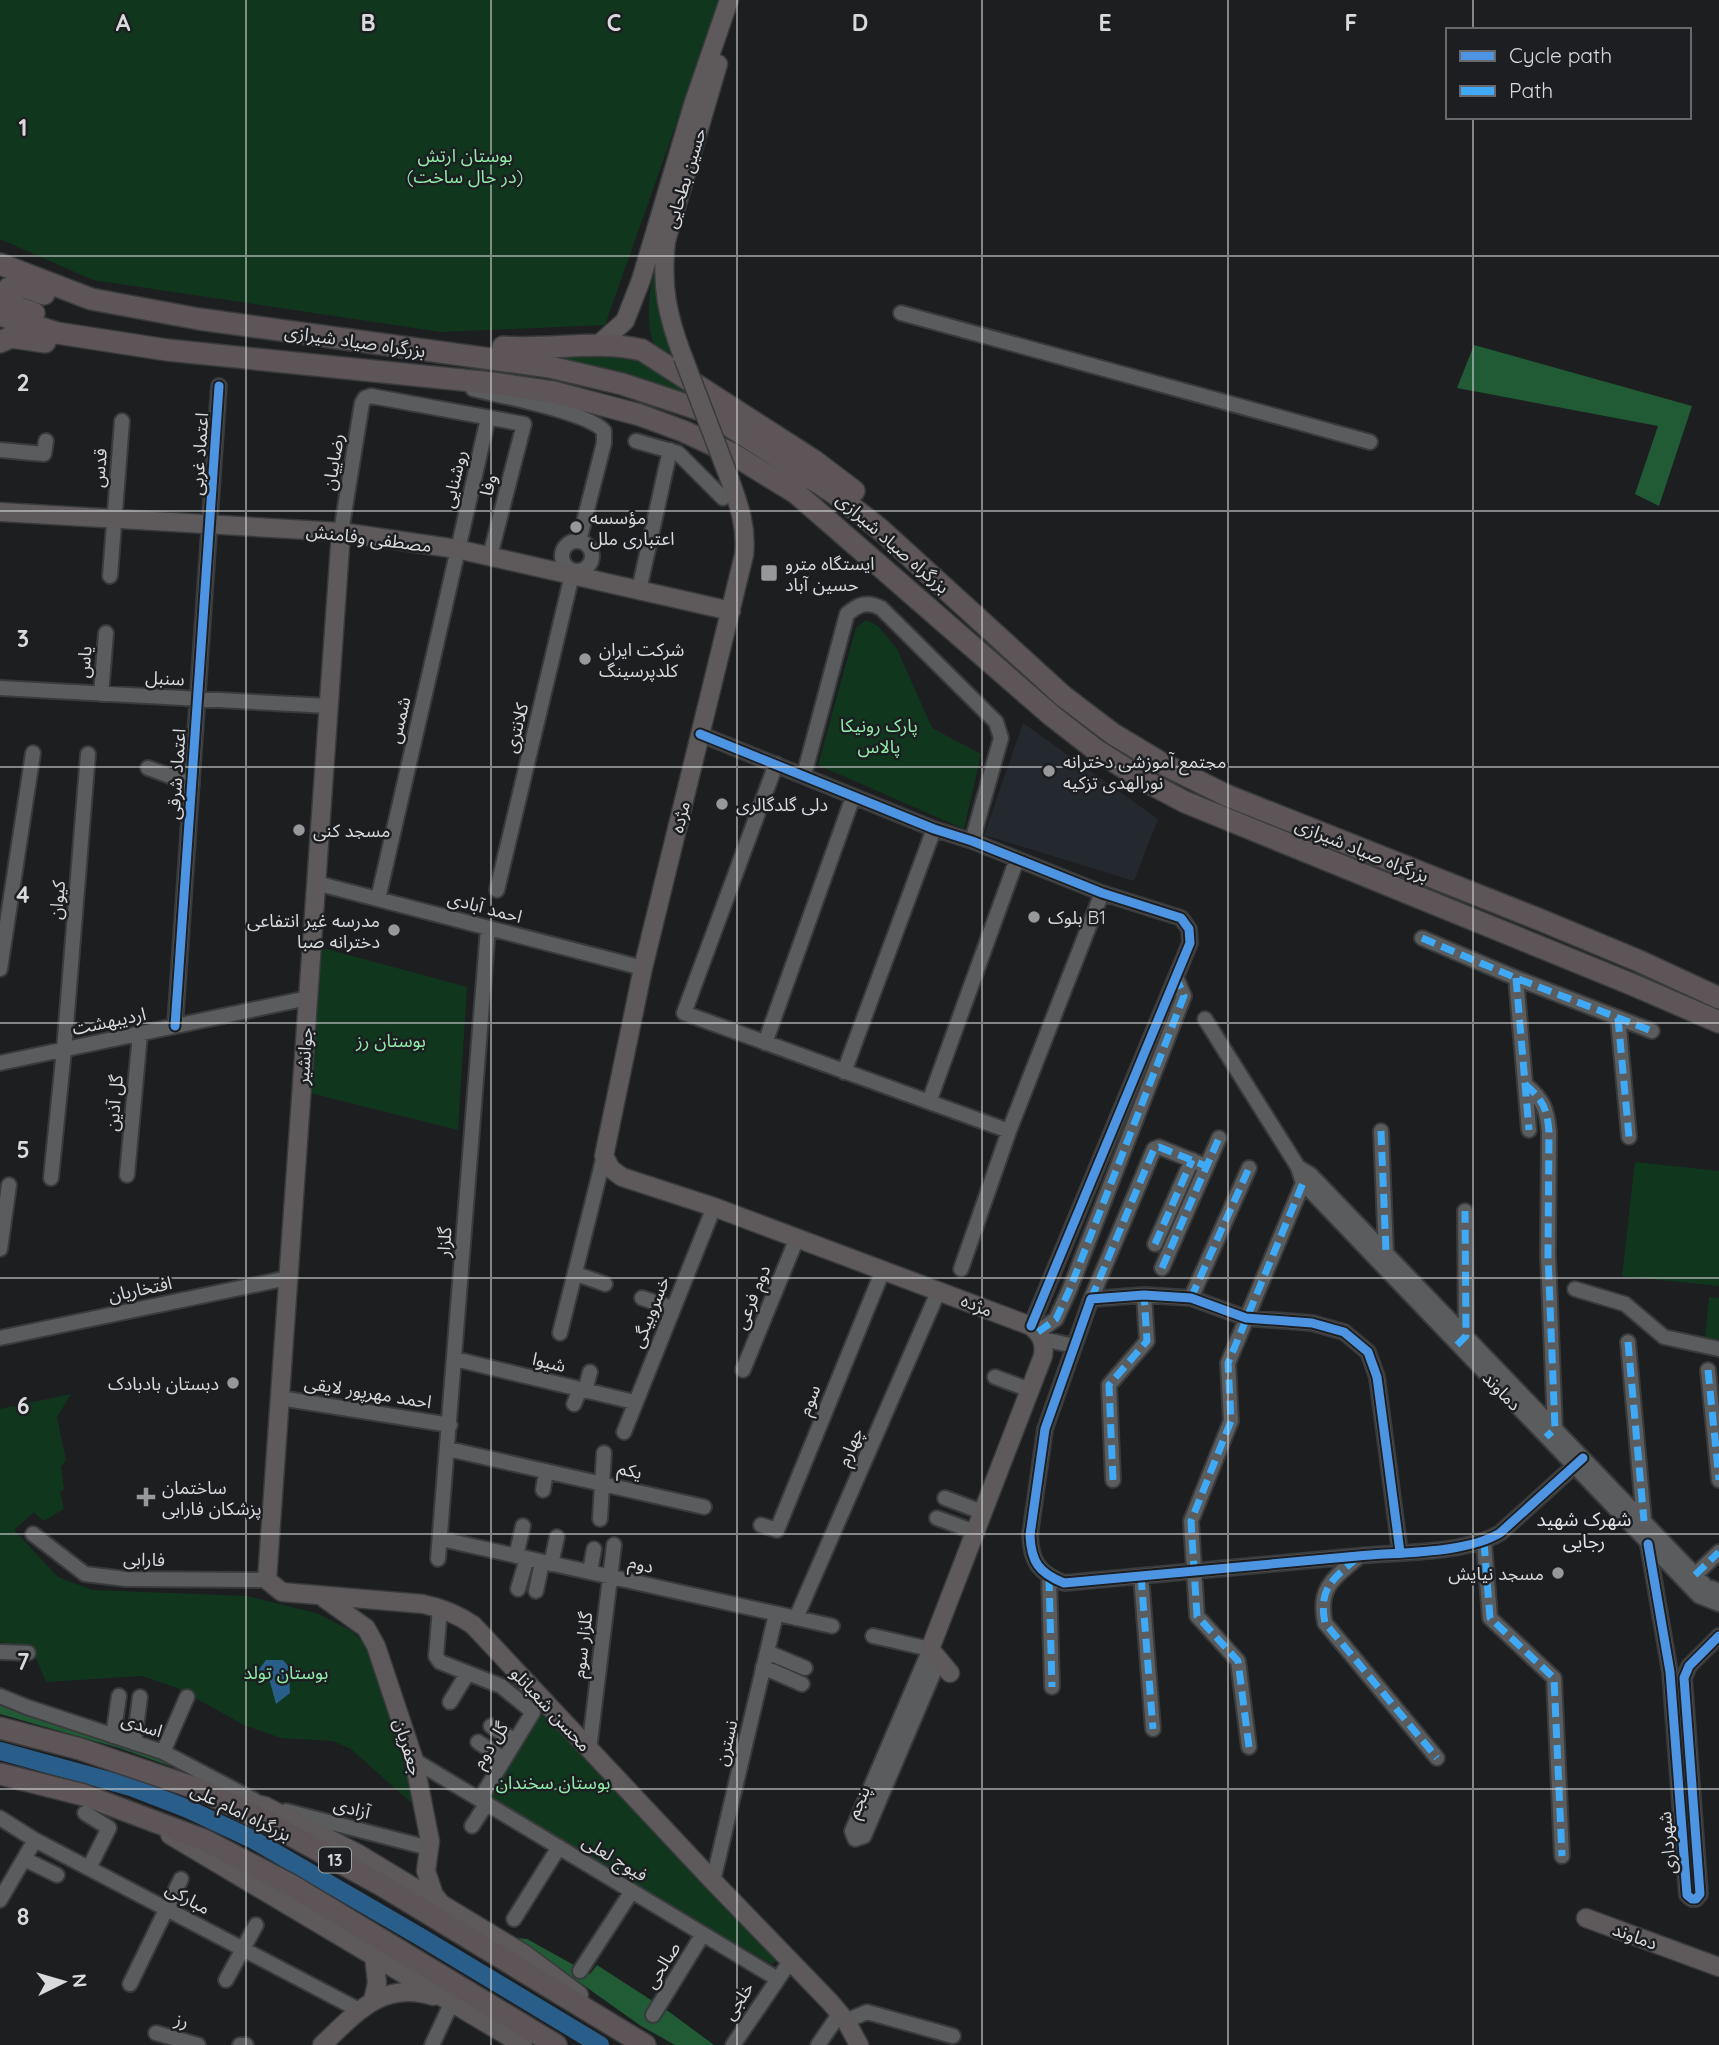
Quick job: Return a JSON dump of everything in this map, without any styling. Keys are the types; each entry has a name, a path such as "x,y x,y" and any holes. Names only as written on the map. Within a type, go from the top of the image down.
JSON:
{"highway":[{"name":"بزرگراه صیاد شیرازی","path":"0,264 91,299 199,319 515,361 587,375 698,409 717,418 834,493 881,530 1063,696 1113,734 1163,764 1228,796 1639,961 1719,998"},
{"path":"91,299 57,300 15,286 9,288 6,295 13,306 104,339"},
{"name":"بزرگراه صیاد شیرازی","path":"0,315 57,333 167,350 492,383 553,392 640,415 721,448 796,493 1051,715 1096,750 1146,782 1185,802 1631,984 1719,1023"},
{"path":"0,342 18,337 229,369 266,360"},
{"path":"441,352 497,346 529,349 599,344 618,344 642,350 813,460 844,483 891,524 941,584"},
{"path":"1639,961 1719,992"},
{"name":"بزرگراه امام علی","path":"0,1728 80,1749 201,1790 265,1821 383,1886 645,2045"},
{"name":"13","path":"0,1774 125,1809 204,1840 291,1885 556,2045"}],"main road":[{"path":"599,344 625,321 641,280 693,105 729,0"},
{"name":"حسین بطحایی","path":"730,480 683,357 666,306 663,285 666,241 736,0"},
{"name":"مژده","path":"730,480 742,513 746,537 744,555 643,968 604,1156 611,1169 622,1177 939,1290 1037,1332"},
{"name":"مصطفی وفامنش","path":"0,512 341,532 457,548 574,569 639,590 731,611"},
{"name":"جوانشیر","path":"267,1580 341,532"},
{"path":"939,1661 975,1532 1043,1356 1037,1332"},
{"name":"محسن شعبانلو","path":"267,1580 282,1592 440,1608 473,1625 843,2017 859,2045"},
{"path":"324,1598 366,1628"},
{"path":"366,1628 363,1623 365,1604 369,1601"},
{"name":"جعفریان","path":"366,1628 376,1646 414,1760 424,1802 429,1847 426,1871"},
{"path":"201,1790 265,1806 391,1873 524,1954 645,2045"},
{"path":"125,1809 523,2045"},
{"path":"391,1873 411,1876 426,1871 434,1895 441,1904"},
{"name":"دماوند","path":"1586,1918 1719,1967"},
{"name":"دماوند","path":"1684,1954 1719,1955"},
{"path":"366,2005 377,1983 373,1955"},
{"path":"322,2045 366,2005 396,1993 415,1992 452,2002"}],"street":[{"path":"901,313 1370,442"},
{"path":"438,379 540,404 594,423 604,431 605,437 579,541"},
{"name":"اعتماد غربی","path":"209,524 219,386"},
{"name":"رضاییان","path":"341,532 365,398 371,396 488,418"},
{"name":"وفا","path":"488,418 524,424 490,556"},
{"name":"روشنایی","path":"457,548 488,418"},
{"name":"قدس","path":"115,518 122,421"},
{"path":"0,450 44,454 46,441"},
{"path":"636,441 678,453 723,498"},
{"path":"639,590 670,450"},
{"path":"110,576 115,518"},
{"name":"اعتماد شرقی","path":"175,1026 209,524"},
{"path":"574,569 590,549 579,541"},
{"path":"574,569 566,546 579,541"},
{"name":"شمس","path":"378,900 457,548"},
{"name":"کلانتری","path":"496,890 574,569"},
{"path":"804,775 847,614 859,604 871,603 881,608 1000,729 1000,738 972,841"},
{"name":"یاس","path":"101,694 106,633"},
{"name":"سنبل","path":"0,688 329,706"},
{"path":"700,734 934,829 972,841 1102,893 1181,918 1189,929 1190,943 1037,1332"},
{"path":"0,969 33,753"},
{"name":"کیوان","path":"51,1178 88,754"},
{"path":"776,764 684,1013 1009,1131"},
{"path":"148,768 192,784"},
{"path":"765,1043 853,797"},
{"path":"844,1072 934,829"},
{"path":"929,1102 1017,859"},
{"name":"احمد آبادی","path":"316,883 643,968"},
{"path":"961,1269 1009,1131 1102,893"},
{"name":"گلزار","path":"438,1559 488,928"},
{"path":"1422,938 1652,1031"},
{"path":"1037,1332 1056,1319 1069,1291 1184,996 1176,977"},
{"path":"1516,978 1529,1130"},
{"name":"اردیبهشت","path":"0,1063 308,998"},
{"path":"1618,1018 1629,1137"},
{"name":"دماوند","path":"1205,1019 1298,1167 1303,1183 1551,1433 1648,1544 1699,1596 1719,1604"},
{"name":"گل آذین","path":"127,1175 140,1034"},
{"path":"1525,1084 1540,1097 1548,1113 1551,1433"},
{"path":"1381,1131 1386,1252"},
{"path":"1162,1268 1219,1138"},
{"path":"1206,1166 1159,1147 1154,1149 1091,1299 1045,1429 1030,1535 1031,1551 1037,1566 1049,1577 1064,1583 1484,1542 1500,1533 1578,1462"},
{"name":"مژده","path":"560,1333 604,1156"},
{"path":"1155,1244 1192,1160"},
{"name":"دماوند","path":"1298,1167 1311,1175 1386,1252 1462,1341"},
{"path":"1191,1298 1249,1168"},
{"path":"1249,1747 1238,1661 1196,1616 1191,1521 1231,1421 1228,1363 1303,1183"},
{"path":"0,1249 9,1185"},
{"name":"خسروبیگی","path":"624,1432 714,1208"},
{"path":"1462,1341 1465,1211"},
{"name":"دوم فرعی","path":"743,1370 797,1238"},
{"name":"سوم","path":"761,1525 776,1530 883,1270"},
{"path":"576,1274 605,1284"},
{"name":"افتخاریان","path":"0,1338 288,1278"},
{"path":"1576,1289 1625,1304 1664,1337 1719,1349"},
{"name":"چهارم","path":"796,1618 939,1290"},
{"path":"1091,1299 1144,1295 1191,1298 1246,1318 1312,1323 1344,1332 1368,1352 1377,1377 1400,1552"},
{"path":"1113,1480 1108,1385 1147,1341 1144,1295"},
{"path":"642,1297 672,1308"},
{"path":"1037,1332 1074,1346"},
{"path":"1628,1342 1644,1521"},
{"name":"شیوا","path":"454,1359 634,1402"},
{"path":"1708,1370 1719,1480"},
{"path":"574,1404 590,1373"},
{"path":"995,1377 1030,1390"},
{"name":"احمد مهرپور لایقی","path":"280,1398 450,1425"},
{"name":"یکم","path":"448,1448 704,1507"},
{"path":"600,1520 604,1453"},
{"name":"دماوند","path":"1578,1462 1644,1521 1706,1586 1719,1591"},
{"path":"543,1490 546,1471"},
{"path":"945,1498 982,1512"},
{"path":"937,1518 975,1532"},
{"path":"518,1589 523,1526"},
{"name":"فارابی","path":"33,1534 85,1574 126,1579 267,1580"},
{"path":"536,1591 557,1537"},
{"name":"دوم","path":"441,1539 832,1626"},
{"path":"1484,1542 1490,1618 1554,1678 1562,1856"},
{"name":"شهرداری","path":"1648,1544 1679,1713 1700,1894 1694,1899 1687,1895 1679,1713 1686,1672"},
{"name":"گلزار سوم","path":"589,1750 614,1545"},
{"path":"590,1572 594,1549"},
{"path":"1695,1574 1719,1552"},
{"path":"1360,1556 1334,1577 1325,1591 1322,1607 1325,1623 1437,1758"},
{"path":"1141,1576 1153,1730"},
{"path":"1049,1577 1052,1687"},
{"path":"440,1608 436,1656 440,1662 467,1674 450,1702"},
{"name":"نسترن","path":"713,1881 776,1614"},
{"path":"873,1636 939,1661"},
{"path":"1670,1672 1686,1672 1719,1636"},
{"path":"0,1652 28,1653"},
{"path":"767,1652 805,1668"},
{"name":"پنجم","path":"939,1661 864,1836 855,1839 852,1831 939,1661"},
{"path":"763,1667 802,1684"},
{"name":"گل دوم","path":"467,1674 501,1686 533,1712 504,1759 472,1826"},
{"name":"اسدی","path":"0,1696 163,1752 265,1806"},
{"path":"113,1736 119,1696"},
{"path":"134,1743 140,1697"},
{"path":"163,1752 187,1698"},
{"path":"491,1726 515,1741"},
{"path":"478,1742 504,1759"},
{"name":"فیوج لعلی","path":"414,1760 776,1978"},
{"path":"424,1802 430,1786 447,1780"},
{"name":"آزادی","path":"265,1806 429,1847"},
{"path":"85,1813 109,1828 89,1868"},
{"name":"مبارکی","path":"0,1818 35,1840 244,1950 366,2005"},
{"path":"0,1900 35,1840"},
{"path":"514,1919 559,1847"},
{"path":"24,1859 57,1875"},
{"path":"130,1984 181,1879"},
{"path":"580,1971 632,1891"},
{"path":"226,1980 256,1926"},
{"name":"صالحی","path":"653,2015 703,1934"},
{"path":"776,1978 790,1960"},
{"name":"خلجی","path":"733,2045 776,1978"},
{"path":"432,2045 452,2002"},
{"path":"818,2045 843,2017 867,2012 953,2036"},
{"path":"494,2028 514,2045"},
{"name":"رز","path":"156,2033 198,2045"},
{"path":"240,2045 246,2045"}],"shaded area":[{"name":"مجتمع آموزشی دخترانه نورالهدی تزکیه","path":"1023,723 1158,819 1134,881 984,835"}],"green space":[{"name":"بوستان ارتش (در حال ساخت)","path":"0,0 720,0 605,325 441,332 93,280 0,239"},
{"path":"658,253 658,299 669,340 682,369 659,351 650,331 650,289"},
{"path":"1474,345 1692,406 1659,506 1635,494 1658,426 1457,388"},
{"path":"617,347 656,372 687,382 695,402 527,353"},
{"name":"پارک رونیکا پالاس","path":"866,620 878,626 897,649 932,728 981,754 964,829 818,765 856,628"},
{"name":"بوستان رز","path":"319,947 467,987 458,1130 306,1092"},
{"path":"1635,1162 1719,1171 1719,1286 1622,1276"},
{"path":"1709,1297 1719,1298 1719,1339 1705,1338"},
{"name":"بوستان تولد","path":"71,1394 57,1417 66,1460 61,1467 64,1489 60,1492 64,1509 43,1521 34,1512 14,1530 58,1577 92,1590 247,1596 316,1613 352,1631 369,1649 418,1809 351,1749 333,1741 281,1738 244,1725 177,1688 142,1676 46,1682 32,1649 0,1642 0,1409"},
{"path":"0,1703 170,1761 170,1766 119,1748 0,1714"},
{"name":"بوستان سخندان","path":"544,1711 779,1959 772,1964 714,1932 491,1798"},
{"path":"517,1938 527,1939 590,1974 597,1965 668,2011 714,2045 675,2045 641,2026"}],"water":[{"path":"266,1660 283,1660 289,1667 290,1693 276,1704 270,1682 258,1671"}],"waterway":[{"path":"0,1751 131,1787 188,1809 252,1839 600,2045"}],"marked path":[{"path":"1422,938 1652,1031"},
{"path":"1038,1332 1056,1319 1069,1291 1184,996 1176,977"},
{"path":"1516,978 1529,1130"},
{"path":"1618,1018 1629,1137"},
{"path":"1525,1084 1543,1105 1549,1132 1548,1255 1555,1429 1546,1437"},
{"path":"1381,1131 1386,1252"},
{"path":"1162,1268 1219,1138"},
{"path":"1091,1299 1154,1149 1159,1147 1206,1166"},
{"path":"1155,1244 1192,1160"},
{"path":"1191,1298 1249,1168"},
{"path":"1249,1747 1238,1661 1197,1616 1191,1521 1231,1421 1228,1363 1303,1183"},
{"path":"1457,1345 1466,1336 1465,1211"},
{"path":"1113,1480 1109,1385 1147,1341 1144,1295"},
{"path":"1628,1342 1644,1521"},
{"path":"1708,1370 1719,1480"},
{"path":"1484,1542 1490,1618 1554,1678 1562,1856"},
{"path":"1695,1575 1719,1552"},
{"path":"1357,1558 1329,1585 1324,1601 1325,1623 1437,1758"},
{"path":"1141,1576 1153,1729"},
{"path":"1049,1577 1052,1687"}],"cycle path":[{"path":"175,1026 219,386"},
{"path":"700,734 934,829 972,841 1102,893 1181,918 1189,929 1190,943 1031,1326"},
{"path":"1400,1552 1377,1377 1368,1352 1344,1332 1312,1323 1246,1318 1191,1298 1144,1295 1091,1299 1045,1429 1030,1535 1032,1552 1038,1565 1048,1575 1064,1583 1431,1551 1469,1545 1500,1533 1583,1458"},
{"path":"1648,1544 1670,1672 1687,1895 1692,1899 1696,1899 1700,1894 1684,1678 1689,1666 1719,1636"}],"place":[{"name":"مؤسسه اعتباری ملل","path":"576,527"},
{"name":"ایستگاه مترو حسین آباد","path":"769,573"},
{"name":"شرکت ایران کلدپرسینگ","path":"585,659"},
{"name":"مجتمع آموزشی دخترانه نورالهدی تزکیه","path":"1049,771"},
{"name":"دلی گلدگالری","path":"722,804"},
{"name":"مسجد کنی","path":"299,830"},
{"name":"بلوک B1","path":"1034,917"},
{"name":"مدرسه غیر انتفاعی دخترانه صبا","path":"394,930"},
{"name":"دبستان بادبادک","path":"233,1383"},
{"name":"ساختمان پزشکان فارابی","path":"146,1497"},
{"name":"مسجد نیایش","path":"1558,1573"}],"district":[{"name":"شهرک شهید رجایی","path":"1584,1530"}]}
